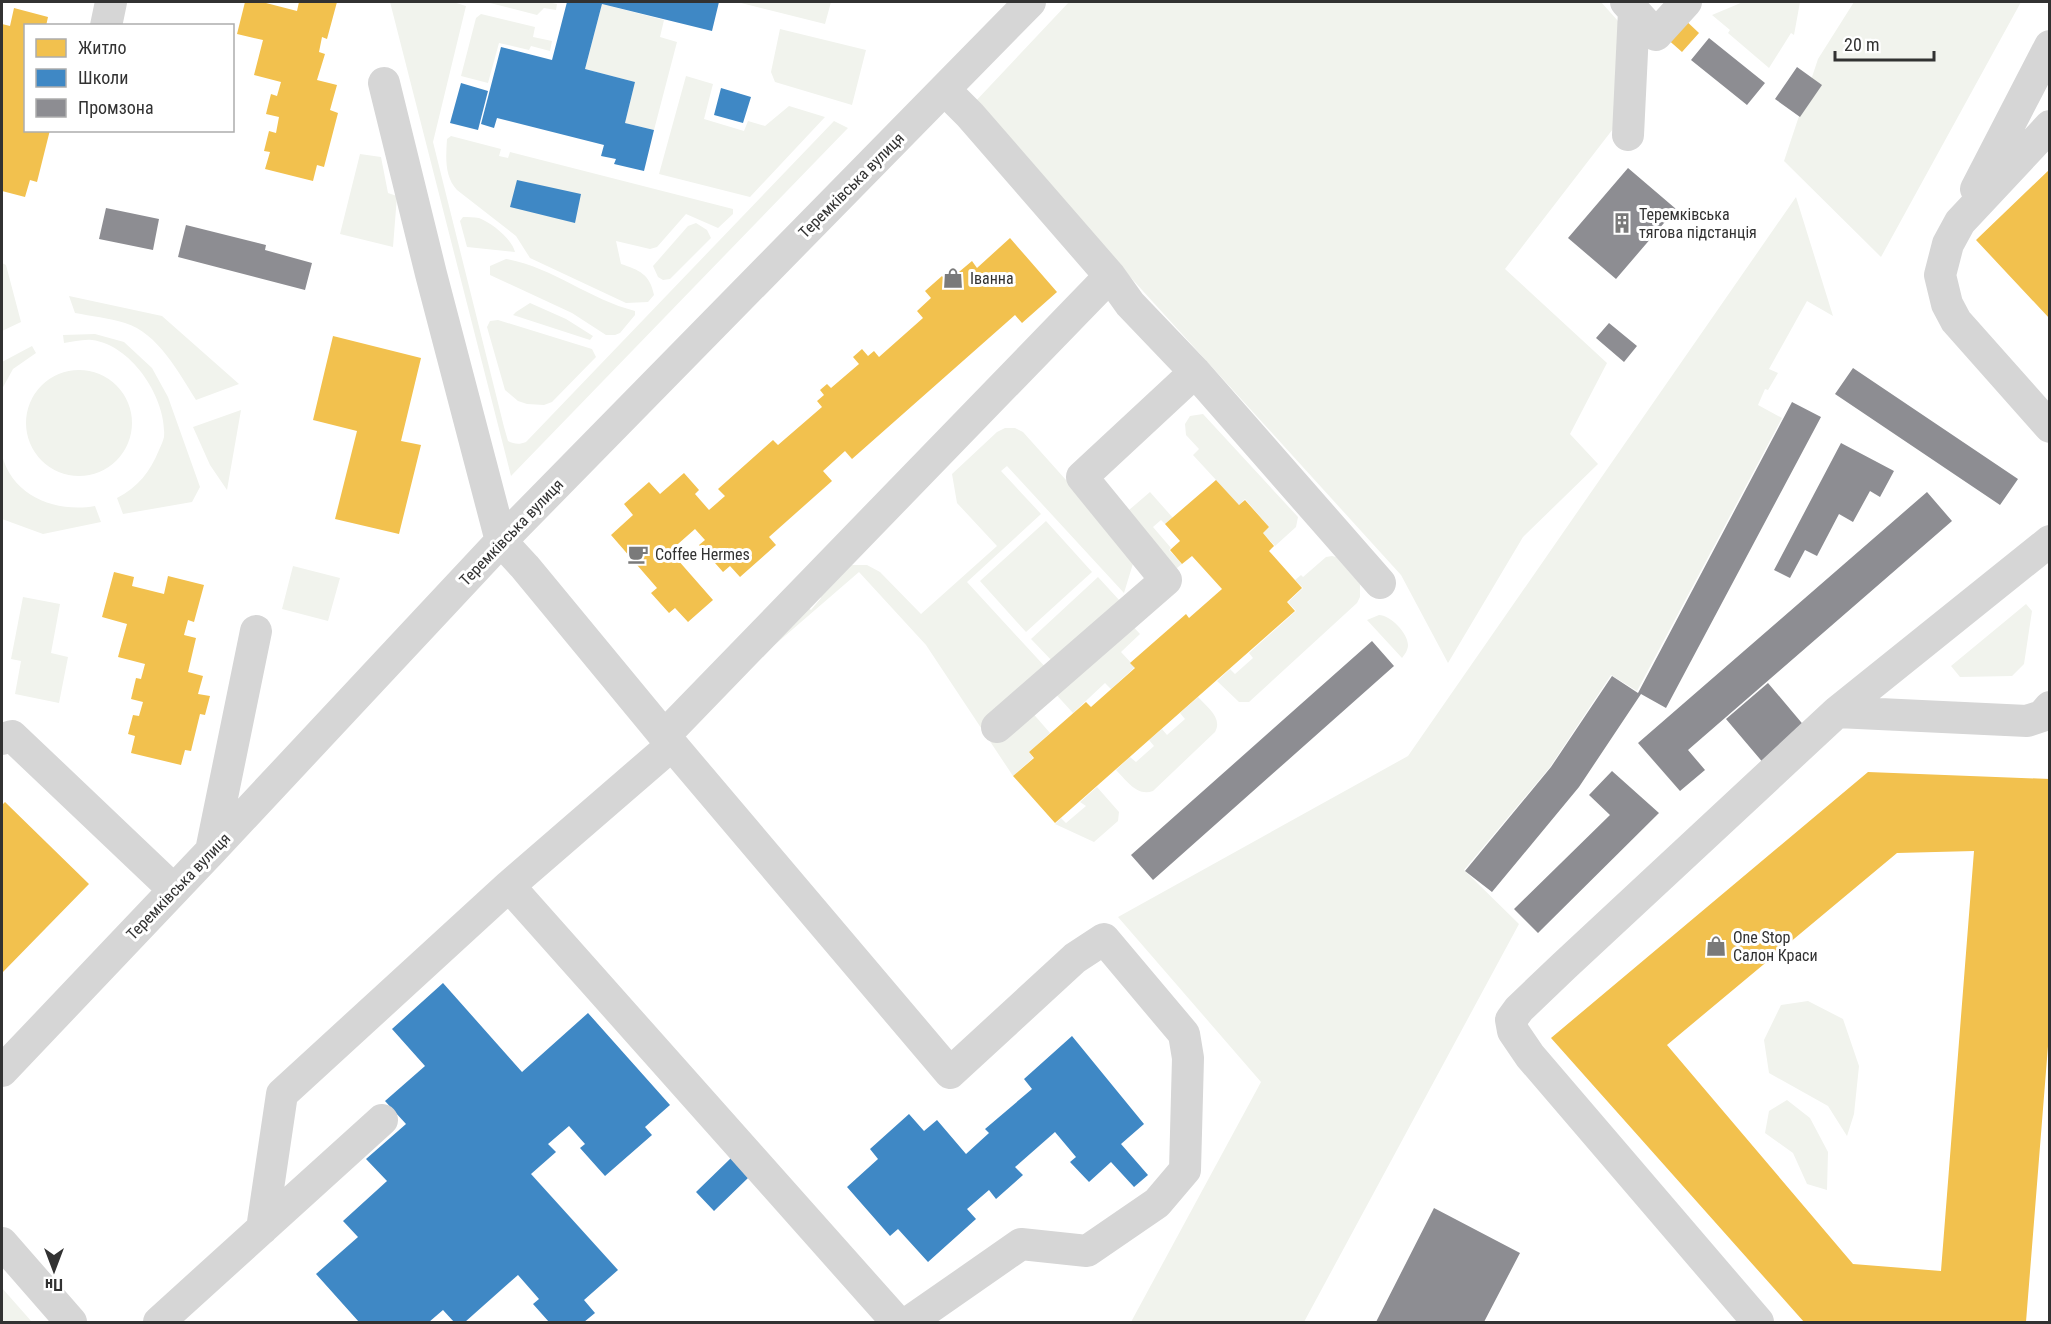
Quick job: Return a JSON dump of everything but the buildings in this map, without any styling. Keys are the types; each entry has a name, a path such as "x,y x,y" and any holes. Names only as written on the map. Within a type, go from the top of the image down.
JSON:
{"street":[{"path":"106,24 111,2"},
{"name":"Теремківська вулиця","path":"2,1071 501,541 1030,2"},
{"path":"1630,6 1656,35 1686,2"},
{"path":"1628,135 1630,6"},
{"path":"2049,46 1948,244 1941,275 1947,304 1956,321 2049,427"},
{"path":"384,83 501,541 668,740 950,1073 1075,958 1104,939 1184,1034 1188,1058 1185,1170 1157,1203 1087,1251 1022,1244 909,1323"},
{"path":"945,90 970,115 1110,276 1130,304 1195,372 1380,583"},
{"path":"1960,222 2049,126"},
{"path":"262,1229 282,1094 668,740 1110,276"},
{"path":"998,727 1166,579 1082,477 1195,372"},
{"path":"1758,1323 1524,1050 1513,1032 1511,1020 1541,988 1837,712 2049,541"},
{"path":"211,851 256,631"},
{"path":"1837,712 2027,721 2042,716 2049,707"},
{"path":"2,739 12,736 174,890"},
{"path":"509,886 897,1323"},
{"path":"159,1323 382,1120"},
{"path":"2,1243 71,1323"}],"shaded area":[{"path":"390,2 453,2 466,6 433,142 504,427 508,441 512,443 526,442 834,121 848,128 511,476"},
{"path":"486,2 557,4 556,10 544,8 537,15"},
{"path":"741,2 831,2 825,24"},
{"path":"1069,2 1601,2 1618,21 1616,125 1505,269 1607,363 1570,434 1598,464 1523,537 1448,663 1401,575 973,104"},
{"path":"1743,2 1800,2 1794,35 1791,33 1769,68 1728,33 1730,30 1712,15"},
{"path":"1854,2 2021,2 1881,257 1784,161 1818,59"},
{"path":"602,4 664,20 660,37 677,42 654,130 625,123 635,82 585,69"},
{"path":"481,14 535,27 533,37 552,41 550,51 531,46 529,50 499,43 488,83 461,76 476,18"},
{"path":"780,29 866,50 852,105 775,82 771,72"},
{"path":"686,76 713,84 704,119 744,131 748,121 765,126 789,106 825,117 750,197 659,174"},
{"path":"451,136 501,149 499,156 508,158 510,152 733,209 733,214 718,228 686,214 657,247 650,249 616,241 621,264 643,274 650,282 654,295 648,302 626,303 530,258 516,236 457,190 450,179 447,166 447,139"},
{"path":"360,154 381,157 388,193 397,196 393,247 340,234"},
{"path":"1796,197 1833,316 1807,301 1769,369 1778,373 1768,390 1765,389 1758,405 1782,418 1637,691 1611,675 1550,767 1464,870 1519,924 1304,1322 1131,1322 1261,1082 1118,917 1408,756"},
{"path":"463,217 479,218 490,224 506,237 515,252 467,247 460,221"},
{"path":"696,223 707,230 711,238 670,279 663,280 658,277 653,266 688,226"},
{"path":"506,259 539,269 618,306 635,311 635,315 620,333 606,335 572,313 490,275 490,266"},
{"path":"2,263 6,265 21,322 2,331"},
{"path":"69,296 162,316 239,384 196,400 175,366 148,335 125,323 75,313"},
{"path":"530,303 566,319 593,336 590,340 513,315"},
{"path":"498,320 592,349 596,357 552,402 544,405 518,401 505,390 487,327 490,321"},
{"path":"95,334 124,342 152,368 168,397 200,487 192,502 123,514 117,498 137,484 152,465 164,439 163,422 160,407 144,376 121,352 107,344 92,340 64,343 63,335"},
{"path":"32,346 36,353 13,369 2,389 2,362"},
{"path":"79,370 99,374 116,386 128,403 132,423 128,443 116,460 99,472 79,476 59,472 42,460 30,443 26,423 30,403 42,386 59,374"},
{"path":"241,410 227,490 210,465 193,427"},
{"path":"1203,414 1298,517 1296,527 1275,546 1263,533 1269,527 1245,499 1239,505 1193,455 1199,449 1186,435 1185,424 1190,416"},
{"path":"1005,428 1015,428 1023,432 1135,557 1124,593 1007,466 1001,471 1041,514 967,582 1048,670 1030,710 1050,733 1029,752 1033,758 1013,776 926,645 859,572 698,711 806,605 811,610 821,598 817,594 850,565 867,565 880,572 921,614 997,546 957,503 952,474 997,432"},
{"path":"2,455 15,481 26,491 51,504 80,508 95,506 101,522 43,534 2,519"},
{"path":"1150,492 1173,518 1165,524 1161,520 1153,527 1182,564 1177,568 1169,566 1131,524 1129,510"},
{"path":"1046,521 1092,572 1026,632 980,581"},
{"path":"1326,557 1336,557 1360,584 1360,597 1357,603 1249,702 1239,702 1217,681 1230,669 1235,674 1253,658 1249,653 1296,611 1288,602 1303,588 1295,580 1301,575 1303,577"},
{"path":"293,566 340,578 328,621 282,609"},
{"path":"1098,577 1120,601 1055,664 1031,639"},
{"path":"23,597 60,604 51,653 68,657 59,703 15,694 21,661 11,659"},
{"path":"2026,604 2032,611 2024,664 2012,676 1960,677 1951,666"},
{"path":"1379,615 1393,621 1405,635 1408,647 1402,658 1367,620"},
{"path":"1128,621 1140,634 1121,652 1135,667 1111,689 1105,683 1073,713 1052,690"},
{"path":"1198,697 1216,717 1215,732 1153,791 1137,790 1116,770 1130,757 1136,762 1154,746 1149,740 1162,729 1167,735 1185,719 1180,713"},
{"path":"1097,787 1119,812 1118,821 1094,842 1055,824 1061,818 1066,823 1086,806 1080,802"},
{"path":"1808,1001 1843,1019 1859,1066 1854,1114 1847,1136 1828,1106 1769,1073 1764,1040 1781,1005"},
{"path":"1787,1100 1810,1118 1828,1152 1827,1190 1807,1184 1793,1153 1765,1133 1769,1111"},
{"path":"2,1288 32,1322 2,1322"}],"place":[{"name":"Теремківська тягова підстанція","path":"1622,223"},
{"name":"Іванна","path":"953,278"},
{"name":"Coffee Hermes","path":"638,554"},
{"name":"One Stop Салон Краси","path":"1716,946"}]}
